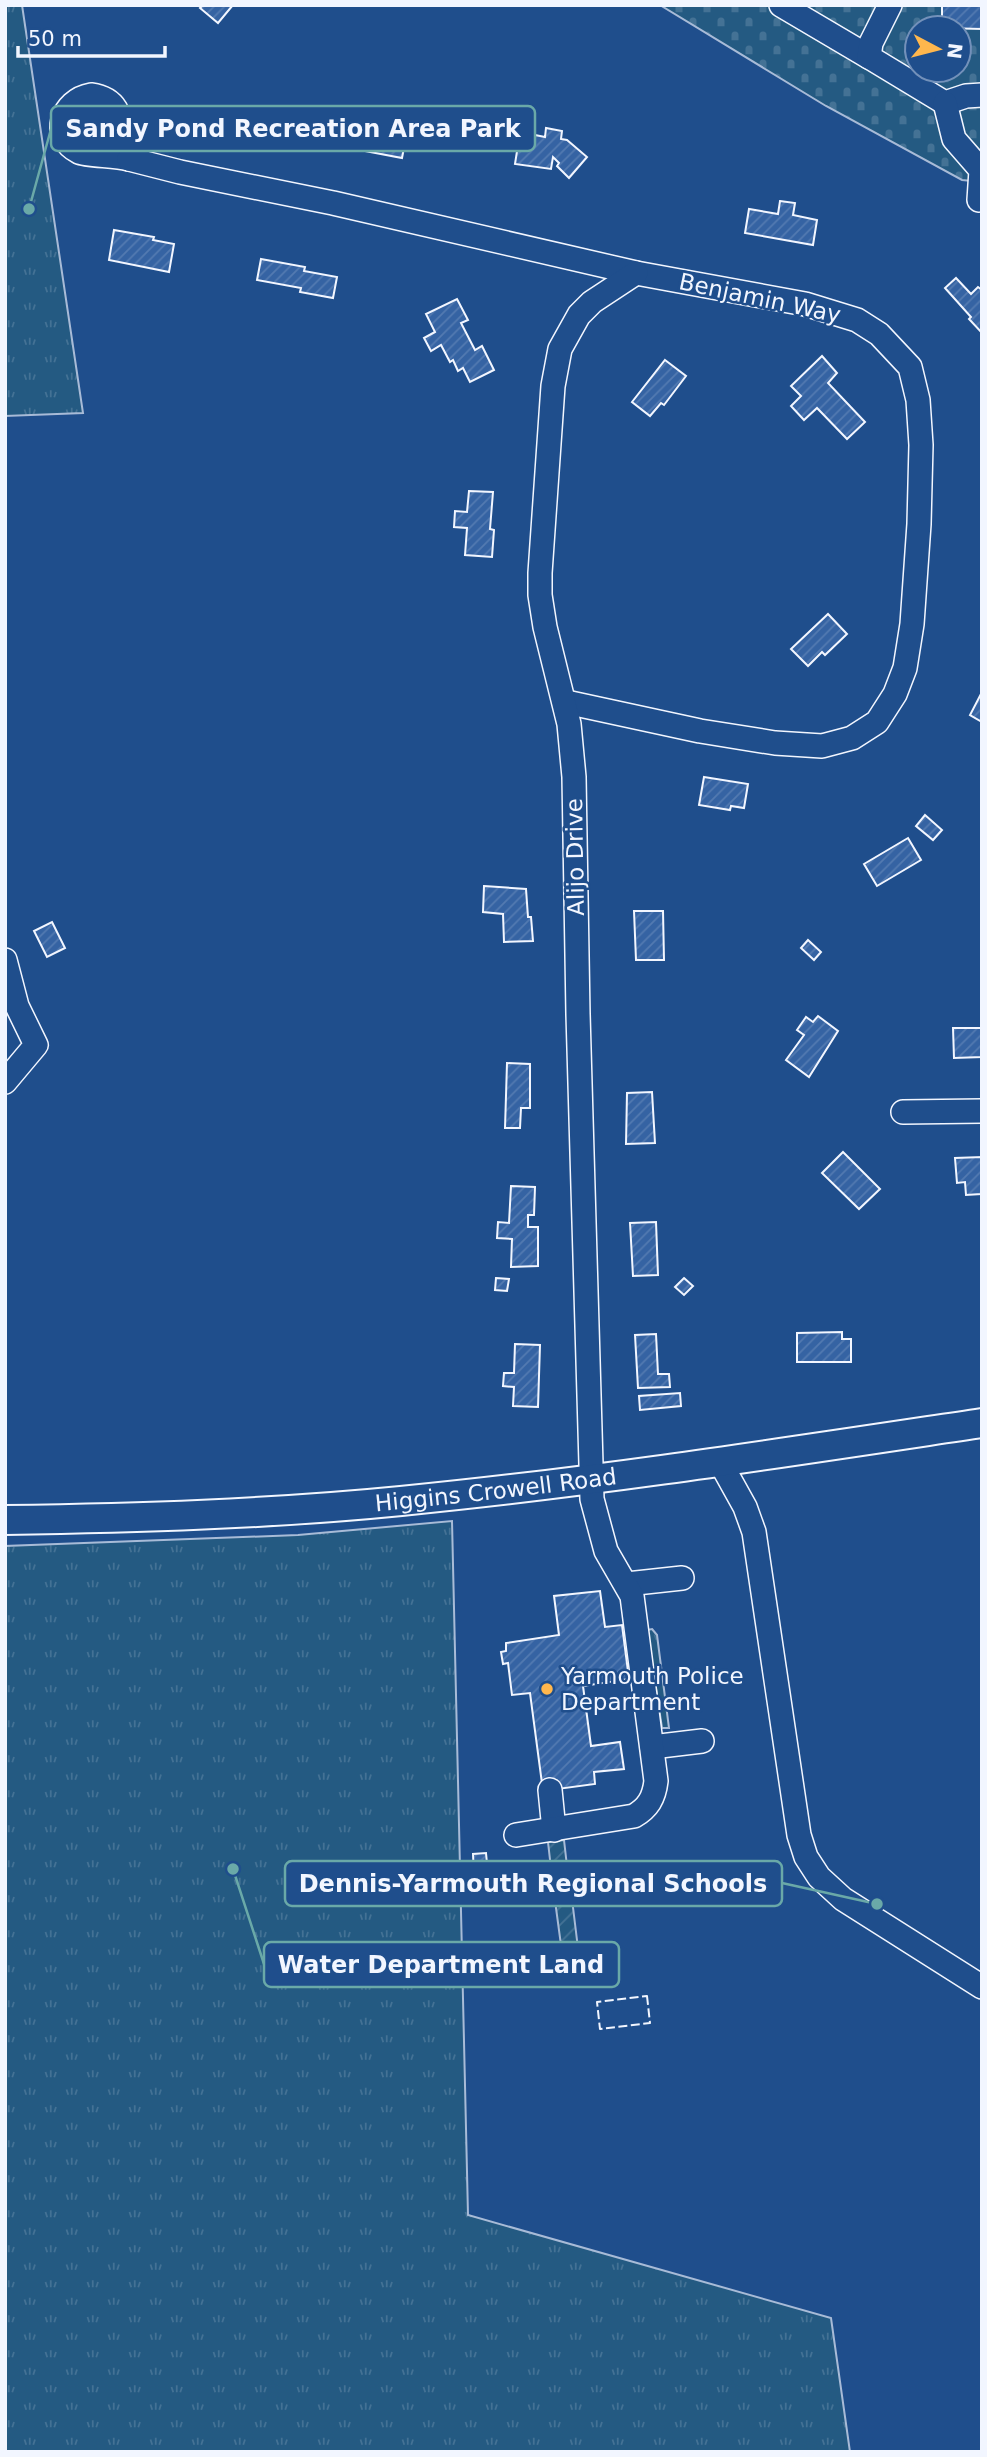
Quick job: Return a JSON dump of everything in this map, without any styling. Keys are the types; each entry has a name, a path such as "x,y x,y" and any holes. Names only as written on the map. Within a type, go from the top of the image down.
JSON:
{"main road":[{"name":"Higgins Crowell Road","path":"5,1520 146,1517 402,1501 590,1480 982,1423"}],"street":[{"path":"781,5 944,103 954,139 981,170 981,201"},
{"path":"869,57 871,43 889,6"},
{"path":"944,103 966,96 982,95"},
{"name":"Benjamin Way","path":"129,159 636,273 806,304 857,320 879,334 911,367 918,400 921,445 912,624 906,657 894,694 877,722 852,738 822,746 775,743 699,731 566,702"},
{"name":"Alijo Drive","path":"516,1835 626,1819 648,1806 655,1790 632,1596 603,1541 590,1480 574,777 566,702 548,642 540,595 556,368 564,340 579,315 592,302 636,273"},
{"path":"5,960 17,1006 36,1045 5,1082"},
{"path":"903,1112 982,1111"},
{"path":"720,1462 745,1507 754,1532 799,1835 806,1857 819,1877 843,1899 982,1987"},
{"path":"626,1584 682,1578"},
{"path":"652,1747 702,1741"},
{"path":"550,1790 554,1830"}],"green space":[{"path":"5,5 22,5 83,413 5,416"},
{"path":"660,5 982,5 982,182 962,180 826,106"},
{"path":"452,1521 468,2215 831,2318 850,2452 5,2452 5,1546 298,1535"},
{"path":"652,1629 657,1635 669,1728 662,1728 647,1630"},
{"path":"564,1840 568,1875 552,1877 548,1842"},
{"path":"571,1891 581,1973 565,1975 554,1893"}],"building":[{"path":"203,5 233,5 218,23 200,8"},
{"path":"942,5 982,5 982,29 973,29 973,14 942,14"},
{"path":"354,122 407,132 402,158 349,148"},
{"path":"507,124 521,127 520,132 545,137 546,128 562,131 561,139 567,140 587,157 569,178 557,166 559,163 553,157 551,169 515,164 518,145 503,143"},
{"path":"780,201 795,203 793,215 817,220 813,245 745,233 749,209 778,214"},
{"path":"114,230 154,237 153,240 174,244 169,272 109,260"},
{"path":"261,259 305,267 304,271 337,277 333,298 300,292 301,288 257,280"},
{"path":"956,278 971,294 978,287 982,290 982,333 945,288"},
{"path":"457,299 468,320 461,323 475,350 482,346 494,370 470,382 463,368 458,371 453,360 450,362 441,345 431,351 424,338 435,332 426,314"},
{"path":"822,356 837,373 828,383 865,422 847,439 817,408 804,420 791,406 801,396 791,386"},
{"path":"665,360 686,376 664,405 661,403 650,416 632,402"},
{"path":"469,491 493,492 490,529 494,530 492,557 465,555 467,528 454,527 455,511 467,512"},
{"path":"828,614 847,634 825,655 822,652 808,666 791,649"},
{"path":"982,692 982,722 970,715"},
{"path":"704,777 748,784 744,808 731,806 730,810 699,805"},
{"path":"925,815 942,830 933,840 916,826"},
{"path":"908,838 921,860 877,886 864,864"},
{"path":"484,886 526,889 533,941 504,942 503,914 483,912"},
{"path":"634,911 663,911 664,960 636,960"},
{"path":"52,922 65,948 47,957 34,931"},
{"path":"808,940 821,952 814,960 801,948"},
{"path":"818,1016 838,1031 809,1077 786,1060 804,1035 797,1030 806,1017 813,1022"},
{"path":"953,1028 982,1028 982,1057 954,1058"},
{"path":"507,1063 530,1064 530,1108 521,1108 520,1128 505,1128"},
{"path":"652,1092 655,1143 626,1144 627,1093"},
{"path":"843,1152 880,1189 859,1209 822,1173"},
{"path":"982,1157 981,1194 966,1195 965,1182 957,1183 955,1158"},
{"path":"511,1186 535,1187 534,1215 528,1215 528,1227 538,1227 538,1266 511,1267 512,1239 497,1238 498,1222 509,1223"},
{"path":"656,1222 658,1275 633,1276 630,1223"},
{"path":"496,1278 509,1279 507,1291 495,1290"},
{"path":"684,1278 693,1286 684,1295 675,1287"},
{"path":"842,1332 842,1339 851,1339 851,1362 797,1362 797,1333"},
{"path":"656,1334 658,1374 669,1374 670,1387 638,1388 635,1335"},
{"path":"515,1344 540,1345 538,1407 513,1406 514,1387 503,1386 504,1373 514,1373"},
{"path":"680,1393 681,1406 640,1410 639,1396"},
{"name":"Yarmouth Police Department","path":"600,1591 605,1627 622,1625 629,1679 583,1686 591,1746 620,1742 624,1769 594,1772 595,1784 543,1791 530,1693 512,1695 508,1663 503,1664 501,1652 506,1651 506,1643 559,1635 554,1596"},
{"path":"486,1853 488,1874 474,1875 473,1854"}],"fence":[{"path":"647,1996 650,2023 600,2029 597,2002 647,1996"}],"place":[{"name":"Sandy Pond Recreation Area Park","path":"29,209"},
{"name":"Yarmouth Police Department","path":"547,1689"},
{"name":"Water Department Land","path":"233,1869"},
{"name":"Dennis-Yarmouth Regional Schools","path":"877,1904"}]}
